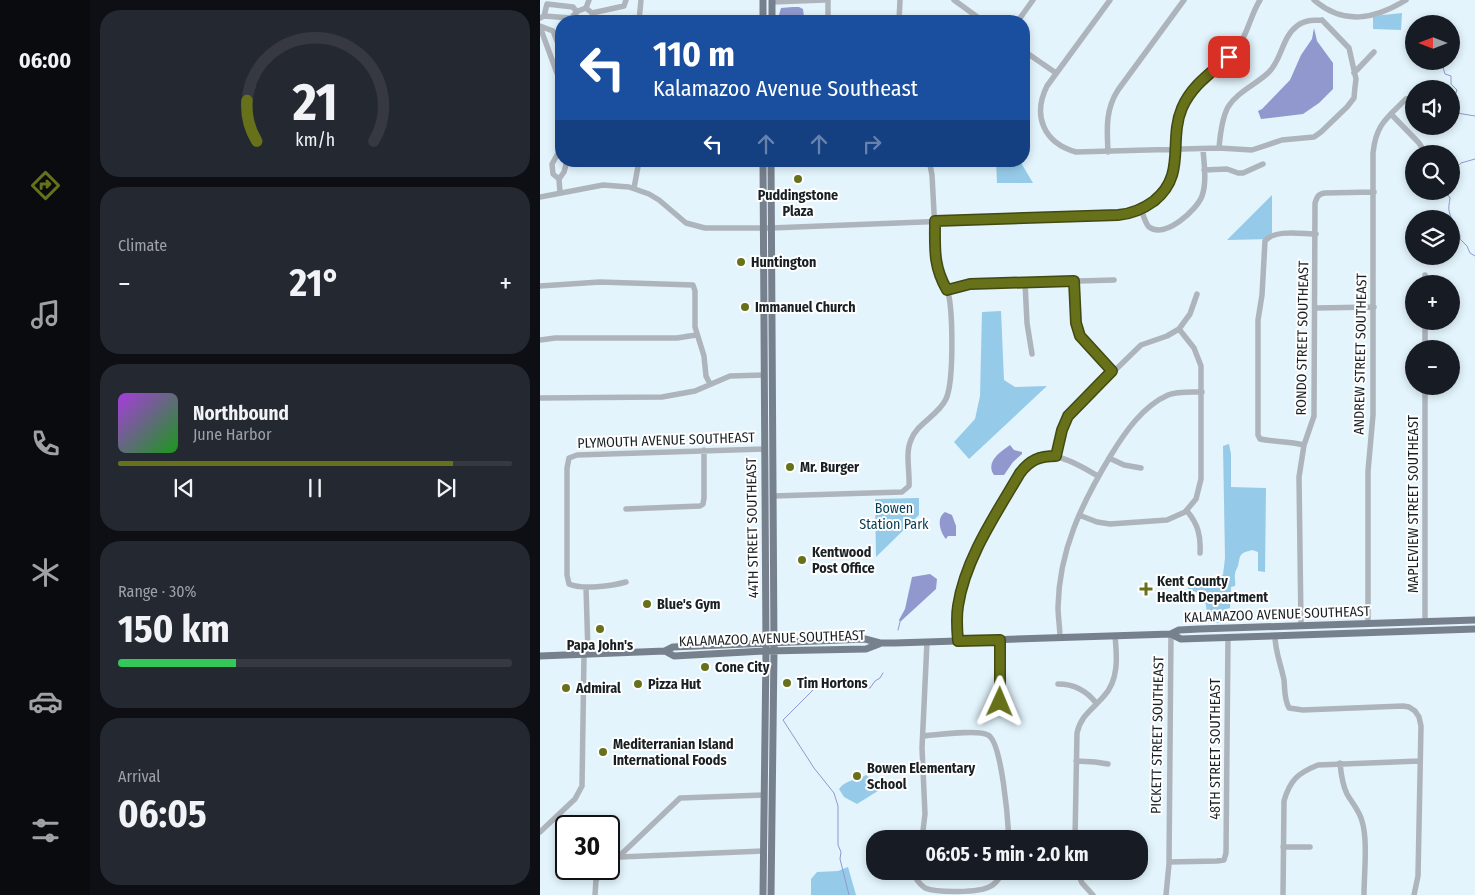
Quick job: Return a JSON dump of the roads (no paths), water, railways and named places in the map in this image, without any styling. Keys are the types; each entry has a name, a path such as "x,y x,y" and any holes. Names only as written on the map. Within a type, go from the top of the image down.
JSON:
{"main road":[{"path":"763,0 763,15"},
{"path":"770,1 771,15"},
{"name":"44TH STREET SOUTHEAST","path":"763,167 766,647 763,895"},
{"name":"44TH STREET SOUTHEAST","path":"771,167 774,647 771,895"},
{"path":"763,298 766,302 765,320 772,327"},
{"path":"764,375 769,379 772,387"},
{"path":"764,482 768,493 773,496"},
{"path":"765,510 770,514 773,521"},
{"path":"1458,629 1458,624 1464,620"},
{"name":"KALAMAZOO AVENUE SOUTHEAST","path":"774,647 857,640 880,643 1000,640 1171,634 1180,630 1475,620"},
{"path":"1327,634 1335,630 1361,629 1368,623"},
{"path":"1274,636 1280,629 1307,627 1310,625"},
{"name":"KALAMAZOO AVENUE SOUTHEAST","path":"1171,634 1181,639 1475,629"},
{"path":"846,649 856,646 857,640"},
{"name":"KALAMAZOO AVENUE SOUTHEAST","path":"540,656 665,651 674,647 691,646 866,649 880,643"},
{"path":"682,655 682,651 691,646"},
{"name":"KALAMAZOO AVENUE SOUTHEAST","path":"665,651 674,656 766,647"},
{"path":"765,728 773,738"},
{"path":"764,780 767,788 772,791"},
{"path":"764,795 770,800 772,806"},
{"path":"763,866 766,873 771,875"}],"street":[{"path":"573,15 586,8 589,0"},
{"path":"586,8 589,12 594,12 624,6 626,0"},
{"path":"640,15 641,0"},
{"path":"770,1 827,0 828,15"},
{"path":"899,15 900,0"},
{"path":"954,0 961,2 976,15"},
{"path":"1022,15 1033,0"},
{"path":"1110,0 1056,73 1047,86 1042,98 1040,114 1046,131 1054,142 1065,149 1078,152 1219,148 1252,150 1282,140 1314,137 1337,117 1354,98 1356,79 1349,48 1322,20 1303,22 1295,27 1288,36 1280,56 1270,72 1242,93 1228,108 1219,148"},
{"path":"1108,152 1107,121 1110,105 1118,90 1184,0"},
{"path":"540,197 603,185 634,188 659,200 686,223 705,228 771,228 1118,215 1140,210 1158,198 1167,187 1174,169 1177,123 1186,99 1199,82 1229,58 1238,47 1245,36 1260,0"},
{"path":"1314,0 1326,10 1344,16 1359,17 1383,12 1406,0"},
{"path":"555,17 542,17 547,4 573,7 577,12"},
{"path":"1322,20 1326,10"},
{"path":"540,27 553,31 555,36"},
{"path":"540,27 555,68"},
{"path":"1354,73 1374,52"},
{"path":"1030,54 1056,73"},
{"name":"ANDREW STREET SOUTHEAST","path":"1368,623 1368,472 1373,415 1374,140 1380,126 1405,100"},
{"path":"1391,114 1420,145"},
{"path":"1140,210 1148,226 1157,229 1173,227 1197,204 1202,197 1203,149"},
{"path":"555,159 552,164 553,174 559,178"},
{"path":"1204,170 1227,169 1243,173 1263,164"},
{"path":"560,193 559,178 565,167"},
{"path":"634,188 639,167"},
{"path":"773,496 902,492 909,486 909,448 914,433 945,401 950,388 951,319 947,290 937,268 930,167"},
{"name":"RONDO STREET SOUTHEAST","path":"1301,625 1299,478 1304,444 1314,416 1315,203 1320,194 1374,192"},
{"path":"1304,444 1284,440 1263,440 1258,436 1258,320 1265,241 1268,238 1282,234 1316,234"},
{"path":"947,290 970,284 1114,280"},
{"path":"1074,281 1076,323 1080,336 1112,371"},
{"path":"540,286 600,282 693,285 695,288 696,335 704,356 706,376 710,384"},
{"path":"1025,282 1026,323 1032,354"},
{"path":"1056,456 1062,430 1068,416 1141,344 1167,336 1179,329 1190,314 1198,294"},
{"path":"1316,308 1374,307"},
{"path":"1079,515 1096,522 1114,524 1169,520 1187,510 1194,503 1200,488 1202,366 1194,348 1179,329"},
{"path":"540,340 556,338 677,338 696,335"},
{"path":"540,398 662,397 695,391 730,376 764,375"},
{"path":"1060,638 1058,609 1065,559 1079,515 1098,476 1126,431 1158,400 1172,394 1202,392"},
{"name":"MAPLEVIEW STREET SOUTHEAST","path":"1425,395 1426,621"},
{"name":"PLYMOUTH AVENUE SOUTHEAST","path":"586,587 570,584 568,576 567,468 569,458 577,455 764,449"},
{"path":"626,508 700,506 703,504 704,450"},
{"path":"958,641 958,606 965,576 972,559 1024,467 1036,458 1056,456 1098,476"},
{"path":"1110,458 1124,465 1141,468"},
{"path":"1187,510 1198,526 1200,553"},
{"path":"540,832 575,799 581,789 586,654 586,587 626,582"},
{"name":"PICKETT STREET SOUTHEAST","path":"1166,895 1169,862 1171,634"},
{"path":"1075,830 1077,733 1079,723 1084,715 1105,695 1113,680 1116,663 1115,636"},
{"path":"1274,636 1276,653 1284,681 1285,697 1289,708 1302,710 1402,706 1409,707 1419,717 1421,726 1418,876 1414,895"},
{"name":"48TH STREET SOUTHEAST","path":"1169,862 1224,860 1227,848 1228,637"},
{"path":"1000,640 1000,702"},
{"path":"923,830 925,814 922,775 927,642"},
{"path":"1058,684 1071,685 1081,689 1096,703"},
{"path":"923,736 972,733 986,733 991,736 995,741 999,754 1008,830"},
{"path":"1283,895 1284,800 1287,789 1295,778 1304,770 1318,765 1420,761"},
{"path":"1076,762 1108,764"},
{"path":"1340,763 1344,786 1359,811 1363,823 1364,895"},
{"path":"620,857 680,798 764,795"},
{"path":"1283,847 1310,847"},
{"path":"620,857 763,850"},
{"path":"595,895 596,880"},
{"path":"917,880 927,889 957,891 986,889 998,880"},
{"path":"1081,880 1093,895"}],"waterway":[{"path":"1444,70 1445,74 1451,76 1451,84 1457,90 1454,98 1457,102 1452,107 1457,113 1475,116"},
{"path":"1460,164 1475,159"},
{"path":"1450,200 1449,212 1460,235 1460,239 1467,246 1470,253 1475,256"},
{"path":"898,630 900,622"},
{"path":"842,687 870,688 883,673"},
{"path":"832,688 817,686 783,720 814,768 834,793 838,806 840,859 849,895"}],"place":[{"name":"Puddingstone Plaza","path":"798,179"},
{"name":"Huntington","path":"741,262"},
{"name":"Immanuel Church","path":"745,307"},
{"name":"Mr. Burger","path":"790,467"},
{"name":"Kentwood Post Office","path":"802,560"},
{"name":"Kent County Health Department","path":"1146,589"},
{"name":"Blue's Gym","path":"647,604"},
{"name":"Papa John's","path":"600,629"},
{"name":"Cone City","path":"705,667"},
{"name":"Tim Hortons","path":"787,683"},
{"name":"Pizza Hut","path":"638,684"},
{"name":"Admiral","path":"566,688"},
{"name":"Mediterranian Island International Foods","path":"603,752"},
{"name":"Bowen Elementary School","path":"857,776"}],"park label":[{"name":"Bowen Station Park","path":"894,516"}]}
